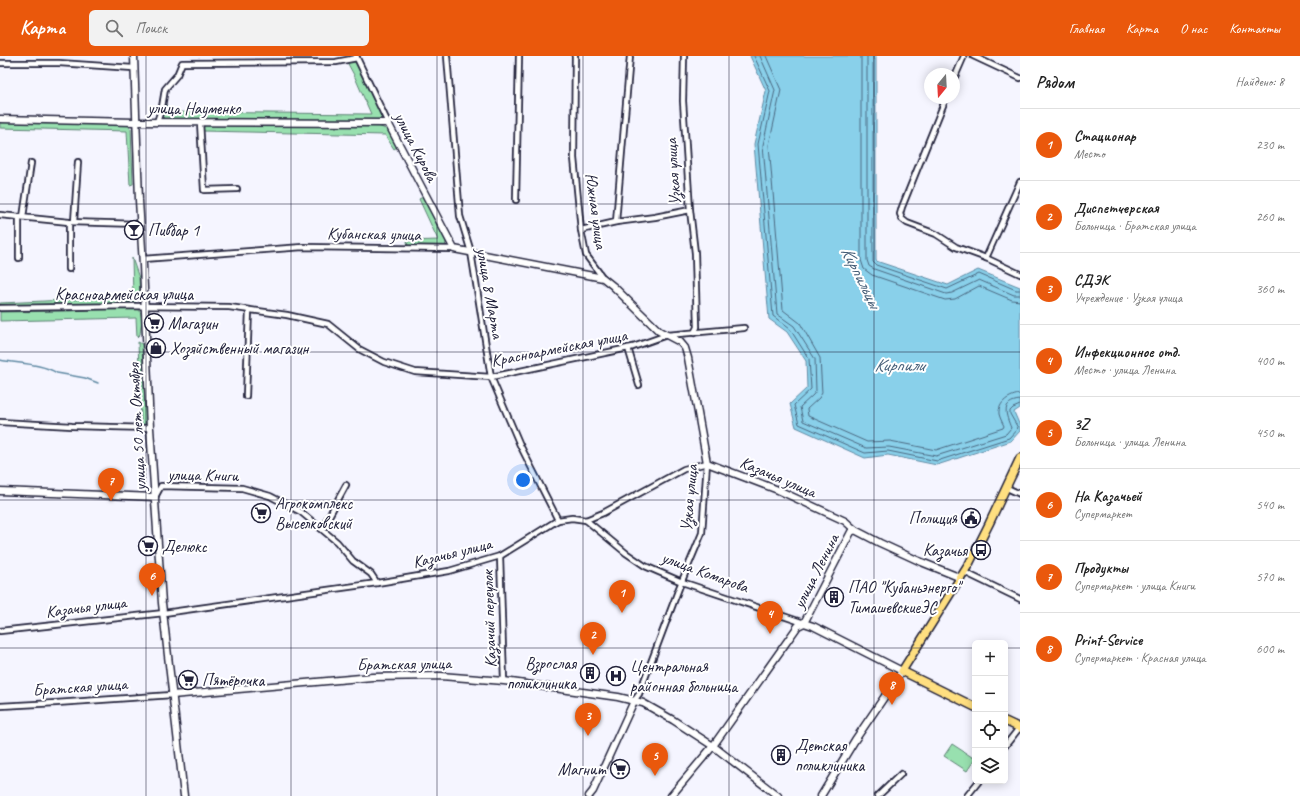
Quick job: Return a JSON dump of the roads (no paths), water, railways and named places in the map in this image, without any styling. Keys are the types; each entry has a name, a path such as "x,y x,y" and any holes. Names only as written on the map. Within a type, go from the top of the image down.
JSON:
{"main road":[{"name":"улица 50 лет Октября","path":"134,56 135,122 143,259 150,428 164,612 184,796"},
{"name":"улица Науменко","path":"0,119 135,122 388,123"},
{"name":"улица Кирова","path":"388,123 454,249"},
{"name":"Кубанская улица","path":"454,249 603,278"},
{"name":"Южная улица","path":"603,278 659,331 668,335"},
{"name":"Узкая улица","path":"668,335 683,344 688,358 707,463"},
{"path":"821,796 855,740 902,671 963,575 1007,488 1020,458"},
{"name":"Казачья улица","path":"707,463 778,490 845,521 855,530 919,561 963,575"},
{"name":"улица Книги","path":"0,491 155,497"},
{"name":"улица Ленина","path":"671,796 713,746 798,626 804,624 852,532 855,530"},
{"name":"улица Комарова","path":"804,624 813,626 972,706"},
{"name":"Братская улица","path":"172,695 372,677 441,676 504,681 606,695 650,706 713,746 778,796"},
{"name":"Узкая улица","path":"589,796 593,791 634,701"},
{"path":"1008,722 1020,727"}],"street":[{"name":"улица 8 Марта","path":"447,56 460,216 471,252 491,377 520,445 558,520"},
{"path":"516,200 519,56"},
{"name":"Южная улица","path":"575,56 574,158 581,230 586,255 603,278"},
{"path":"616,222 630,56"},
{"name":"Узкая улица","path":"684,56 683,101 690,210 695,253 697,327 694,333"},
{"path":"959,68 964,56"},
{"path":"973,56 1020,78"},
{"path":"157,122 162,108 165,89 176,75 182,63 336,62 357,57"},
{"name":"улица Кирова","path":"357,57 388,123"},
{"path":"0,63 59,63 134,68"},
{"path":"944,104 902,207 900,214 902,219 906,223 936,234 956,248 986,258 1020,274"},
{"path":"200,122 204,190 237,189"},
{"path":"69,269 71,222 78,162"},
{"path":"19,258 21,217 31,163"},
{"path":"986,258 1020,182"},
{"path":"581,230 616,222 655,217 690,210"},
{"path":"0,215 71,222 140,224"},
{"name":"Кубанская улица","path":"143,259 303,248 454,249"},
{"name":"Красноармейская улица","path":"0,308 144,306 229,307 287,314 328,324 359,349 384,362 415,372 491,377 628,348 668,335 744,328"},
{"path":"246,396 249,310"},
{"path":"628,348 639,385"},
{"path":"0,422 150,428"},
{"name":"Казачья улица","path":"0,631 164,612 377,583 450,571 500,556 558,520 572,518 586,520 684,469 702,463 707,463"},
{"name":"Узкая улица","path":"634,701 639,694 702,533 707,463"},
{"path":"322,529 346,485"},
{"name":"улица Книги","path":"155,497 161,486 242,488 270,496 301,512 322,529 337,542 353,560 371,574 377,583"},
{"path":"1007,488 1020,494"},
{"name":"улица Комарова","path":"586,520 626,553 645,566 682,582 804,624"},
{"name":"Казачий переулок","path":"500,556 504,681"},
{"name":"Казачья улица","path":"963,575 1020,599"},
{"name":"Братская улица","path":"0,706 172,695"},
{"path":"1008,742 1020,727"},
{"path":"878,796 901,774"},
{"path":"970,795 977,784"}],"water":[{"name":"Кирпили","path":"750,56 876,56 876,261 948,285 978,270 1020,287 1020,408 1014,412 1020,426 1020,431 1011,441 937,465 888,455 865,458 796,427 790,404 807,388 806,361 787,332 769,319 754,144 766,91"}],"waterway":[{"path":"0,360 44,367 57,373 85,378 98,383"}],"place":[{"name":"Пивбар 1","path":"134,230"},
{"name":"Магазин","path":"154,323"},
{"name":"Хозяйственный магазин","path":"156,348"},
{"name":"Продукты","path":"111,501"},
{"name":"Агрокомплекс Выселковский","path":"261,513"},
{"name":"Полиция","path":"971,518"},
{"name":"Делюкс","path":"148,546"},
{"name":"Казачья","path":"981,550"},
{"name":"На Казачьей","path":"152,596"},
{"name":"ПАО \"Кубаньэнерго\" ТимашевскиеЭС","path":"834,597"},
{"name":"Стационар","path":"622,613"},
{"name":"Инфекционное отд.","path":"770,634"},
{"name":"Диспетчерская","path":"593,655"},
{"name":"Взрослая поликлиника","path":"590,673"},
{"name":"Центральная районная больница","path":"616,676"},
{"name":"Пятёрочка","path":"188,680"},
{"name":"Print-Service","path":"892,705"},
{"name":"СДЭК","path":"588,736"},
{"name":"Детская поликлиника","path":"781,755"},
{"name":"Магнит","path":"620,769"},
{"name":"3Z","path":"655,776"}],"water label":[{"name":"Кирпильцы","path":"861,277"}]}
